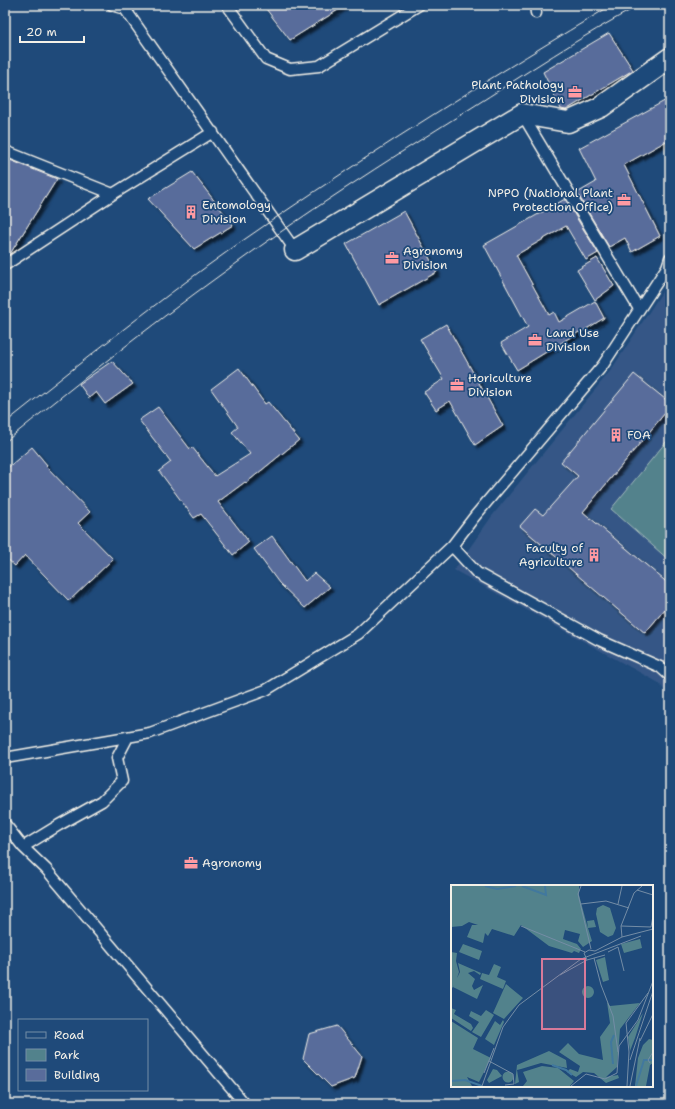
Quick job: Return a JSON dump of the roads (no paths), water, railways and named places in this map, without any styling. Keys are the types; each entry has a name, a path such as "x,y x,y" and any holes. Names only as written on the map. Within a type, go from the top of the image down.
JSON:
{"street":[{"path":"295,250 522,114 568,122 602,107 670,58"}],"lane":[{"path":"112,5 128,7 295,250"},
{"path":"227,5 266,59 290,69 319,66 419,5"},
{"path":"522,114 639,309"},
{"path":"5,265 113,194 213,132"},
{"path":"5,151 113,194"},
{"path":"5,758 150,733 266,690 358,634 452,546 475,516 604,365 667,267 670,258"},
{"path":"452,546 477,573 600,640 660,667 670,676"},
{"path":"23,847 102,801 122,781 117,758 128,737"},
{"path":"5,824 23,847 46,869 245,1104"}],"tram line":[{"path":"5,423 104,344 239,243 357,163 612,5"},
{"path":"5,442 167,314 283,230 375,169 553,56 596,29 640,5"}],"place":[{"name":"Plant Pathology Division","path":"575,92"},
{"name":"NPPO (National Plant Protection Office)","path":"624,200"},
{"name":"Entomology Division","path":"191,212"},
{"name":"Agronomy Division","path":"392,258"},
{"name":"Land Use Division","path":"535,340"},
{"name":"Horiculture Division","path":"457,385"},
{"name":"FOA","path":"616,435"},
{"name":"Faculty of Agriculture","path":"594,555"},
{"name":"Agronomy","path":"191,863"}]}
